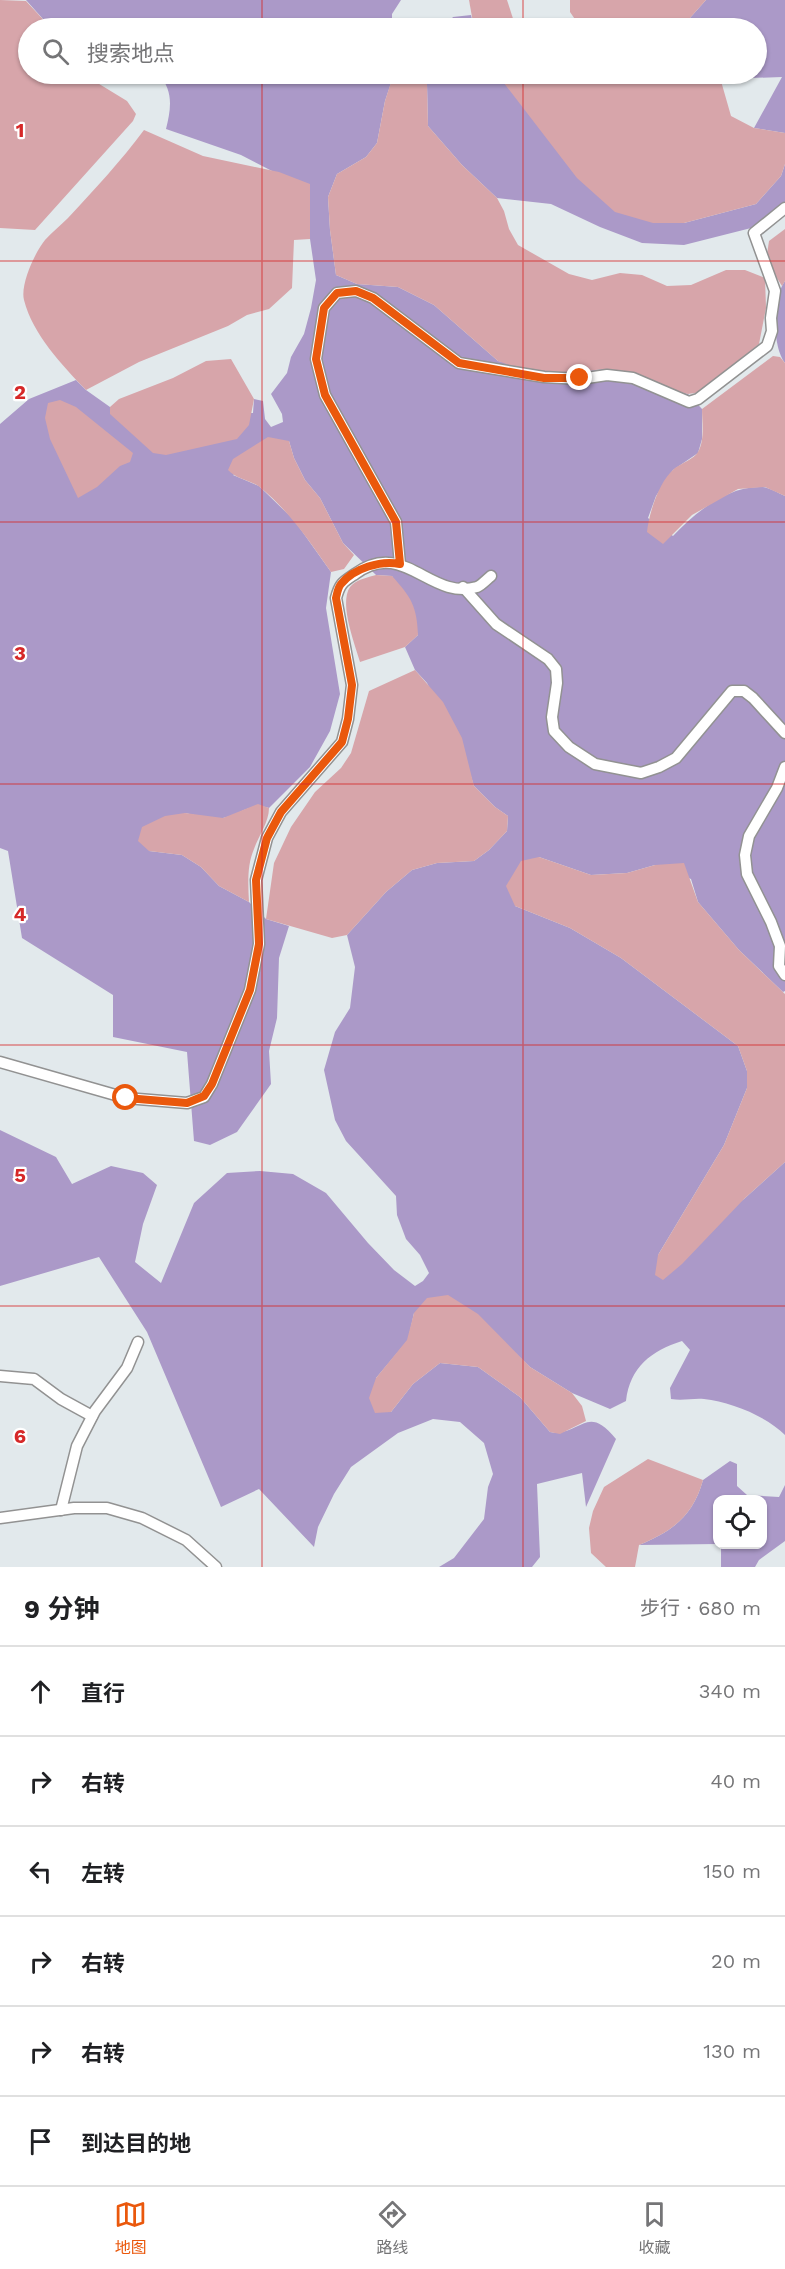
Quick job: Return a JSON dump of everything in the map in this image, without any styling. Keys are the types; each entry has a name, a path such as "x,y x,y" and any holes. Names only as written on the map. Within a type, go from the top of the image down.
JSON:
{"street":[{"path":"400,564 396,522 325,395 318,368 316,359 324,308 337,293 356,291 373,298 459,363 544,378 607,375 633,378 689,402 698,399 770,342 775,291 754,233 785,208"},
{"path":"0,1062 126,1098 187,1103 204,1096 212,1084 250,990 259,944 256,880 267,838 281,812 342,742 348,719 352,685 336,598 340,584 363,568 388,562 406,566 430,581 453,588 478,587 491,576"},
{"path":"463,587 496,624 549,659 556,669 557,683 552,717 554,731 570,747 595,764 641,773 676,758 732,691 744,692 753,698 785,733"},
{"path":"785,767 777,788 749,836 745,855 747,874 771,922 780,946 779,966 785,975"},
{"path":"61,1510 77,1446 92,1416 127,1368 138,1342"},
{"path":"0,1376 34,1380 61,1399 92,1416"},
{"path":"0,1518 61,1510 107,1508 142,1518 186,1540 216,1567"}],"shaded area":[{"path":"0,0 26,1 42,18 18,18 18,84 99,84 127,101 136,114 133,121 35,230 0,228"},
{"path":"26,0 401,0 392,18 42,18"},
{"path":"469,0 507,0 513,18 472,18"},
{"path":"570,0 706,0 690,18 574,18 570,12"},
{"path":"706,0 785,0 785,133 754,128 782,77 767,77 767,18 690,18"},
{"path":"471,15 472,18 452,18"},
{"path":"165,84 391,84 377,143 366,157 337,174 328,197 336,275 357,284 398,287 434,305 498,361 564,374 603,369 632,372 665,388 688,394 702,409 702,439 698,453 673,470 656,496 648,518 673,536 702,509 737,490 763,487 785,496 785,991 783,992 739,950 698,902 691,879 655,865 627,873 591,875 539,857 515,906 570,928 621,958 738,1046 747,1071 747,1088 724,1145 658,1255 744,1199 785,1162 785,1435 758,1416 736,1407 704,1399 671,1399 670,1388 690,1350 682,1341 661,1350 644,1362 632,1379 626,1401 610,1409 572,1393 530,1367 510,1348 414,1313 408,1340 376,1378 391,1412 413,1384 440,1363 478,1367 520,1397 550,1432 569,1430 590,1422 606,1428 616,1439 586,1507 582,1473 537,1484 540,1557 532,1567 439,1567 454,1558 484,1519 488,1487 493,1474 484,1443 460,1422 433,1419 398,1433 351,1467 334,1494 318,1527 314,1547 259,1489 221,1507 147,1332 99,1257 0,1286 0,1130 56,1157 72,1184 111,1166 143,1173 157,1185 143,1224 135,1262 161,1283 194,1203 227,1173 260,1171 293,1174 326,1193 394,1270 415,1286 423,1281 429,1273 420,1255 406,1239 397,1215 396,1196 346,1141 335,1120 324,1070 335,1032 350,1008 355,967 347,935 386,892 412,870 437,863 474,861 489,850 507,831 508,816 495,807 474,786 467,764 427,683 415,670 405,647 418,635 392,576 376,575 343,543 320,498 305,480 294,458 289,441 233,475 259,486 294,520 331,572 326,608 340,694 330,731 310,767 269,808 250,808 218,818 185,813 149,851 182,855 201,867 219,886 249,902 266,919 289,926 279,958 277,1018 269,1051 271,1084 237,1132 210,1145 194,1141 187,1052 113,1037 113,995 22,938 8,851 0,848 0,424 29,399 76,380 110,407 110,414 253,413 254,399 263,401 265,419 271,427 283,422 282,414 271,394 287,373 291,357 304,334 316,280 310,239 272,171 241,155 166,129 170,107"},
{"path":"390,84 427,84 428,126 462,165 497,198 518,245 569,274 592,280 620,273 642,275 667,286 691,285 726,270 745,270 765,278 766,308 759,344 702,392 688,394 665,388 632,372 603,369 564,374 530,372 498,361 434,305 398,287 357,284 336,275 328,197 337,174 366,157 377,143"},
{"path":"427,84 505,84 511,91 684,223 756,204 781,176 785,164 785,205 763,225 684,245 642,243 600,227 551,204 497,198 462,165 428,126"},
{"path":"505,84 722,84 731,116 754,128 785,133 785,164 781,176 756,204 684,223 653,223 615,212 577,178"},
{"path":"144,130 203,156 279,172 310,184 310,239 294,240 292,288 269,309 247,315 228,326 139,362 86,390 58,360 41,337 28,313 23,294 24,286 33,260 45,240 97,186"},
{"path":"785,229 785,281 782,286 766,261 769,241"},
{"path":"785,281 785,363 778,346 775,322 778,299"},
{"path":"773,356 780,357 785,363 785,496 765,487 738,489 692,515 663,544 647,532 650,516 660,489 669,474 698,452 702,437 702,409"},
{"path":"231,359 254,399 249,425 237,439 166,455 153,453 110,414 110,407 119,399 173,378 206,361"},
{"path":"60,400 76,407 133,453 130,462 120,466 97,487 78,498 50,439 45,418 48,403"},
{"path":"268,437 289,441 294,458 305,480 320,498 343,543 354,555 344,569 331,572 299,527 271,497 257,485 228,470 233,459"},
{"path":"376,575 392,576 404,590 412,602 418,635 405,647 360,662 348,621 346,599 348,590 353,584"},
{"path":"415,670 443,702 462,738 474,786 495,807 508,816 507,831 489,850 474,861 437,863 412,870 386,892 347,935 332,938 266,919 274,863 291,827 315,792 341,768 351,753 369,691"},
{"path":"258,804 269,808 269,813 250,862 249,902 219,886 201,867 182,855 149,851 138,841 142,827 165,816 185,813 223,818"},
{"path":"539,857 591,875 627,873 655,865 684,863 698,902 739,950 785,994 785,1162 744,1199 682,1264 663,1280 655,1275 658,1255 724,1145 747,1088 747,1071 738,1046 621,958 570,928 515,906 506,886 521,861"},
{"path":"448,1295 478,1314 530,1367 572,1393 582,1406 586,1421 560,1434 550,1432 520,1397 478,1367 440,1363 413,1384 391,1412 375,1413 369,1398 376,1378 407,1340 414,1313 427,1298"},
{"path":"648,1459 703,1480 699,1493 687,1513 672,1528 639,1545 635,1567 606,1567 591,1553 589,1528 593,1511 604,1487"},
{"path":"730,1461 737,1464 737,1486 747,1495 713,1495 713,1544 639,1545 662,1534 680,1521 694,1503 703,1480"},
{"path":"785,1485 785,1541 759,1560 755,1567 721,1567 721,1549 767,1549 767,1496 779,1497"}],"route":[{"path":"126,1098 187,1103 197,1101 204,1096 212,1084 250,990 259,944 256,880 267,838 281,812 342,742 348,719 352,685 336,598 340,584 363,568 388,562 400,564 396,522 325,395 316,359 324,308 337,293 356,291 373,298 459,363 544,378 580,378"}]}
